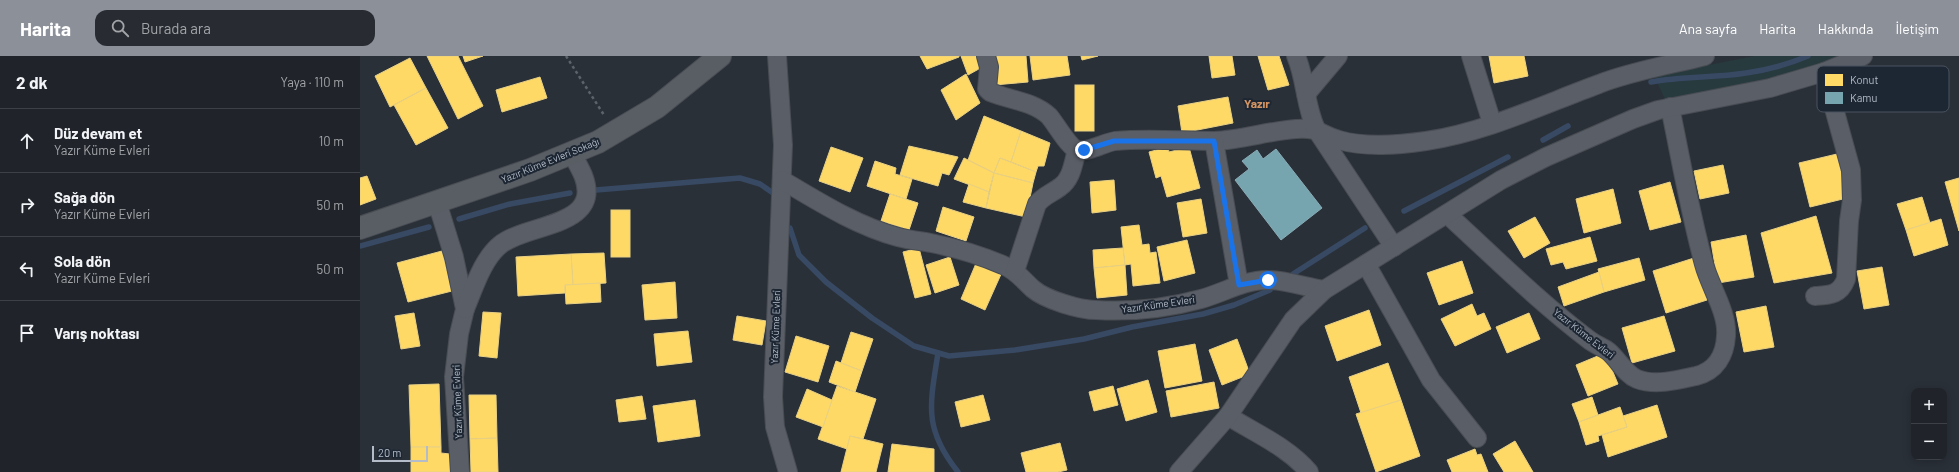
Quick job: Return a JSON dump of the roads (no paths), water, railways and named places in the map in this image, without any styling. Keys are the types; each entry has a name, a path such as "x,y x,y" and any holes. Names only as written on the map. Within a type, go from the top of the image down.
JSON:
{"street":[{"name":"Yazır Küme Evleri Sokağı","path":"360,228 530,170 572,154 615,132 657,107 720,56"},
{"name":"Yazır Küme Evleri","path":"777,56 783,145 777,258 776,338 773,397 775,427 781,453 788,472"},
{"path":"986,56 989,67 987,89 990,92 1042,110 1076,150 1084,150 1114,141 1214,141 1296,129 1316,129 1338,140 1367,145 1427,141 1492,123 1600,84 1705,56"},
{"path":"1296,56 1306,94 1310,117 1316,129 1394,247"},
{"path":"1306,94 1338,56"},
{"path":"1471,56 1492,123"},
{"path":"1839,66 1863,56"},
{"path":"1179,472 1228,416 1293,320 1324,290 1518,170 1539,160 1633,119 1670,107 1770,88 1817,74"},
{"name":"Yazır Küme Evleri","path":"1447,214 1563,319 1589,340 1613,355 1635,378 1658,382 1700,375 1712,369 1720,361 1724,351 1727,335 1725,320 1708,279 1698,242 1670,107"},
{"path":"1815,296 1837,293 1843,287 1846,279 1849,221 1852,200 1850,170 1835,112"},
{"path":"1214,141 1239,285"},
{"path":"1015,271 1037,204 1042,197 1066,182 1071,175 1076,150"},
{"name":"Yazır Küme Evleri","path":"460,472 454,377 459,334 465,309 486,262 492,252 501,244 530,230 570,218 581,210 586,201 586,183 572,154"},
{"name":"Yazır Küme Evleri","path":"782,180 840,213 875,230 898,237 930,243 983,257 1015,271 1035,290 1056,300 1095,310 1133,310 1185,303 1239,285 1268,280 1324,290"},
{"name":"Yazır Küme Evleri","path":"437,202 452,249 465,309"},
{"path":"1366,264 1431,380 1477,438"},
{"path":"1228,416 1283,450 1301,463 1308,472"}],"waterway":[{"path":"1651,82 1754,72 1786,64 1808,56"},
{"path":"1543,140 1568,126"},
{"path":"1404,211 1508,157"},
{"path":"596,190 740,178 760,184 773,193"},
{"path":"459,219 510,204 570,193"},
{"path":"360,246 429,227"},
{"path":"790,228 799,255 826,282 872,318 914,346 949,356 1015,350 1084,339 1132,327 1203,314 1234,305 1270,290"},
{"path":"1293,274 1365,228"},
{"path":"938,353 932,402 934,429 939,442 958,472"}],"district":[{"name":"Yazır","path":"1257,103"}]}
